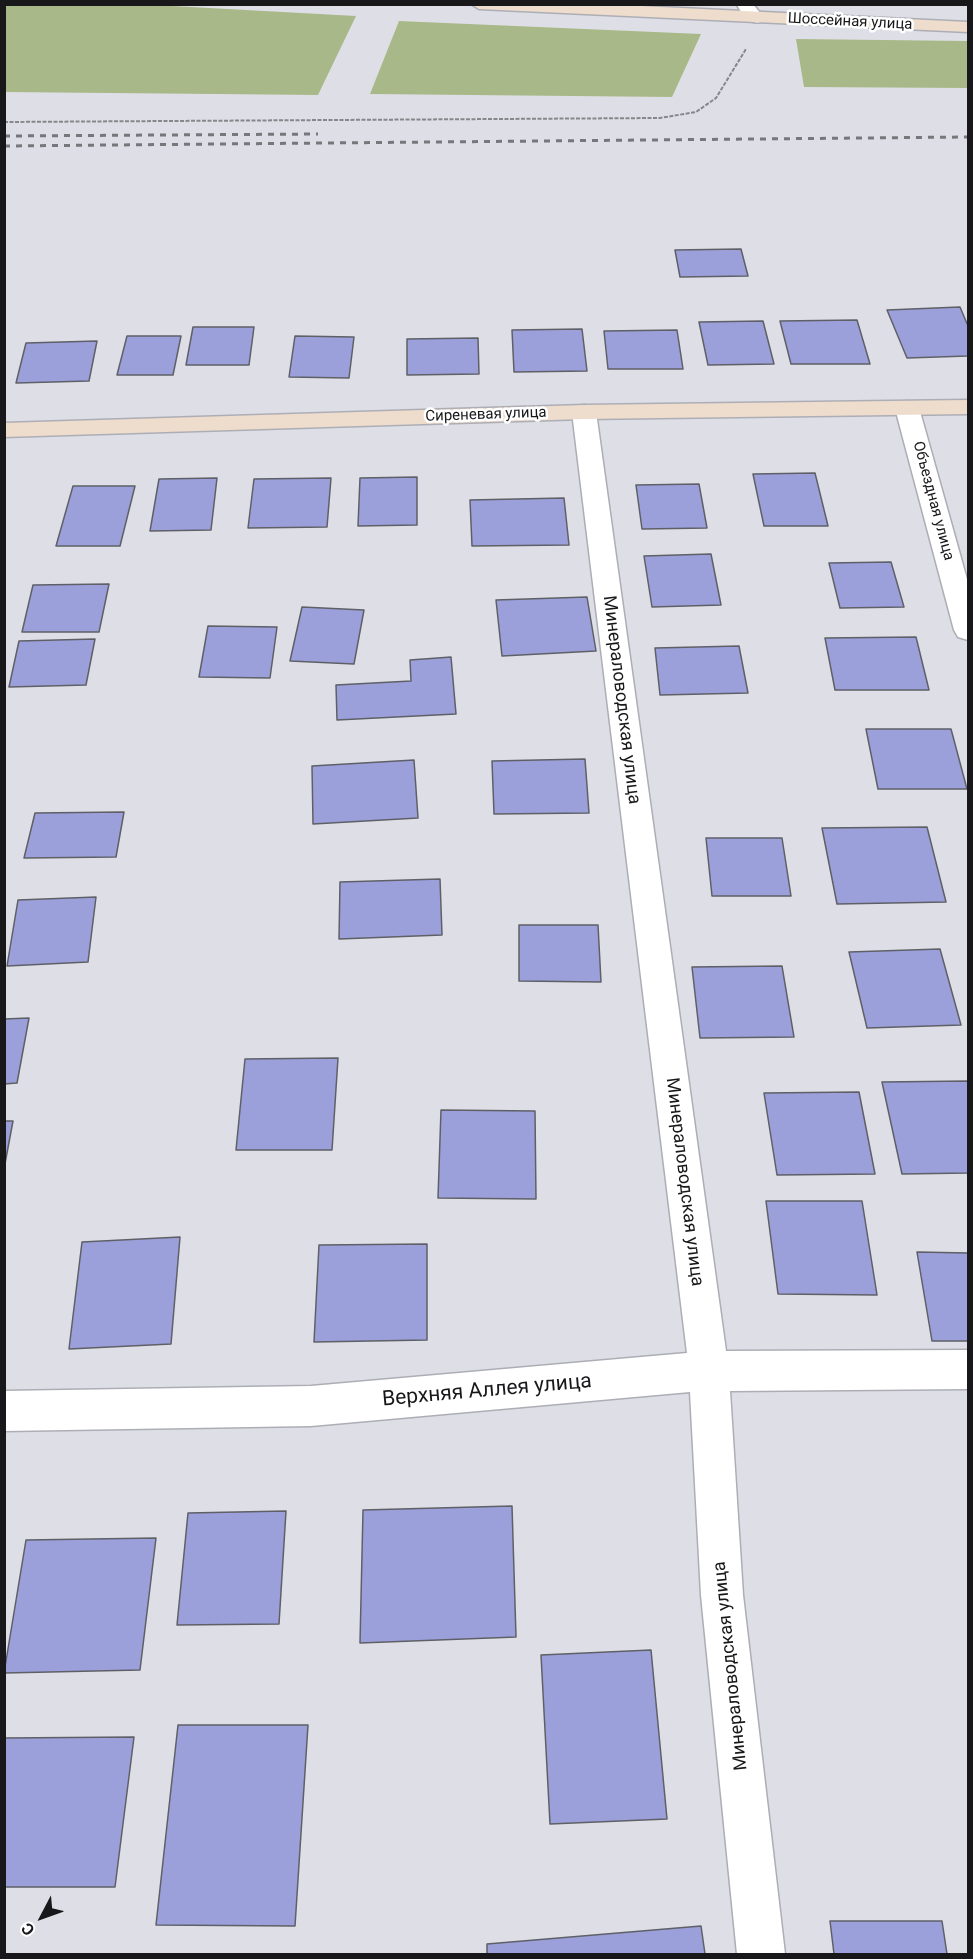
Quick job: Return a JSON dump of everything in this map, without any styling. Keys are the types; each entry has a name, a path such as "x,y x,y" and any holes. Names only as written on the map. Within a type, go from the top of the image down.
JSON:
{"street":[{"name":"Шоссейная улица","path":"479,4 750,11 969,27"},
{"name":"Сиреневая улица","path":"5,434 584,412 969,407"},
{"name":"Объездная улица","path":"907,408 969,630"},
{"name":"Минераловодская улица","path":"584,412 709,1371 722,1595 761,1954"},
{"name":"Верхняя Аллея улица","path":"4,1411 311,1406 709,1371 969,1369"}],"path":[{"path":"4,122 660,118 696,112 716,98 753,37 750,11"}],"green space":[{"path":"5,4 154,5 356,16 318,95 5,92"},
{"path":"399,21 701,34 672,97 370,94"},
{"path":"796,39 968,41 968,88 804,87"}],"building":[{"path":"741,249 748,276 680,277 675,250"},
{"path":"960,307 968,326 968,356 907,358 887,310"},
{"path":"857,320 870,364 791,364 780,321"},
{"path":"763,321 774,364 708,365 699,322"},
{"path":"193,327 254,327 249,365 186,365"},
{"path":"582,329 587,371 514,372 512,330"},
{"path":"677,330 683,369 608,369 604,331"},
{"path":"127,336 181,336 173,375 117,375"},
{"path":"295,336 354,337 349,378 289,377"},
{"path":"478,338 479,374 407,375 407,339"},
{"path":"97,341 89,381 16,383 26,343"},
{"path":"815,473 828,526 764,526 753,474"},
{"path":"417,477 417,525 358,526 360,478"},
{"path":"217,478 211,530 150,531 159,479"},
{"path":"331,478 327,527 248,528 254,479"},
{"path":"699,484 707,528 642,529 636,485"},
{"path":"73,486 135,486 120,546 56,546"},
{"path":"564,498 569,545 472,546 470,500"},
{"path":"711,554 721,605 652,607 644,556"},
{"path":"891,562 904,607 840,608 829,563"},
{"path":"109,584 99,632 22,632 33,585"},
{"path":"587,597 596,651 502,656 496,600"},
{"path":"302,607 364,610 354,664 290,661"},
{"path":"208,626 277,627 270,678 199,677"},
{"path":"916,637 929,690 835,690 825,638"},
{"path":"95,639 86,685 9,687 19,641"},
{"path":"739,646 748,693 660,695 655,648"},
{"path":"451,657 456,714 337,720 336,685 411,681 410,660"},
{"path":"866,729 951,729 967,789 878,789"},
{"path":"585,759 589,813 494,814 492,761"},
{"path":"414,760 418,818 313,824 312,766"},
{"path":"124,812 116,857 24,858 35,813"},
{"path":"927,827 946,902 837,904 822,828"},
{"path":"706,838 782,838 791,896 712,896"},
{"path":"440,879 442,935 339,939 340,882"},
{"path":"96,897 88,962 7,966 18,900"},
{"path":"519,925 598,925 601,982 519,981"},
{"path":"940,949 961,1025 867,1028 849,952"},
{"path":"782,966 794,1037 700,1038 692,967"},
{"path":"29,1018 17,1083 4,1084 4,1019"},
{"path":"338,1058 332,1150 236,1150 245,1059"},
{"path":"968,1081 968,1173 902,1174 882,1082"},
{"path":"859,1092 875,1174 777,1175 764,1093"},
{"path":"441,1110 535,1111 536,1199 438,1198"},
{"path":"4,1121 13,1121 4,1169"},
{"path":"766,1201 862,1201 877,1295 778,1294"},
{"path":"180,1237 171,1344 69,1349 82,1242"},
{"path":"427,1244 427,1340 314,1342 319,1245"},
{"path":"917,1252 968,1253 968,1341 932,1341"},
{"path":"512,1506 516,1637 360,1643 363,1510"},
{"path":"286,1511 279,1624 177,1625 188,1513"},
{"path":"156,1538 140,1670 4,1673 26,1540"},
{"path":"651,1650 667,1819 550,1824 541,1655"},
{"path":"178,1725 308,1725 295,1926 156,1925"},
{"path":"134,1737 115,1887 4,1887 4,1738"},
{"path":"830,1921 942,1921 947,1954 834,1954"},
{"path":"701,1926 705,1954 487,1954 487,1944"}],"railway":[{"path":"4,136 318,134"},
{"path":"4,146 968,137"}]}
